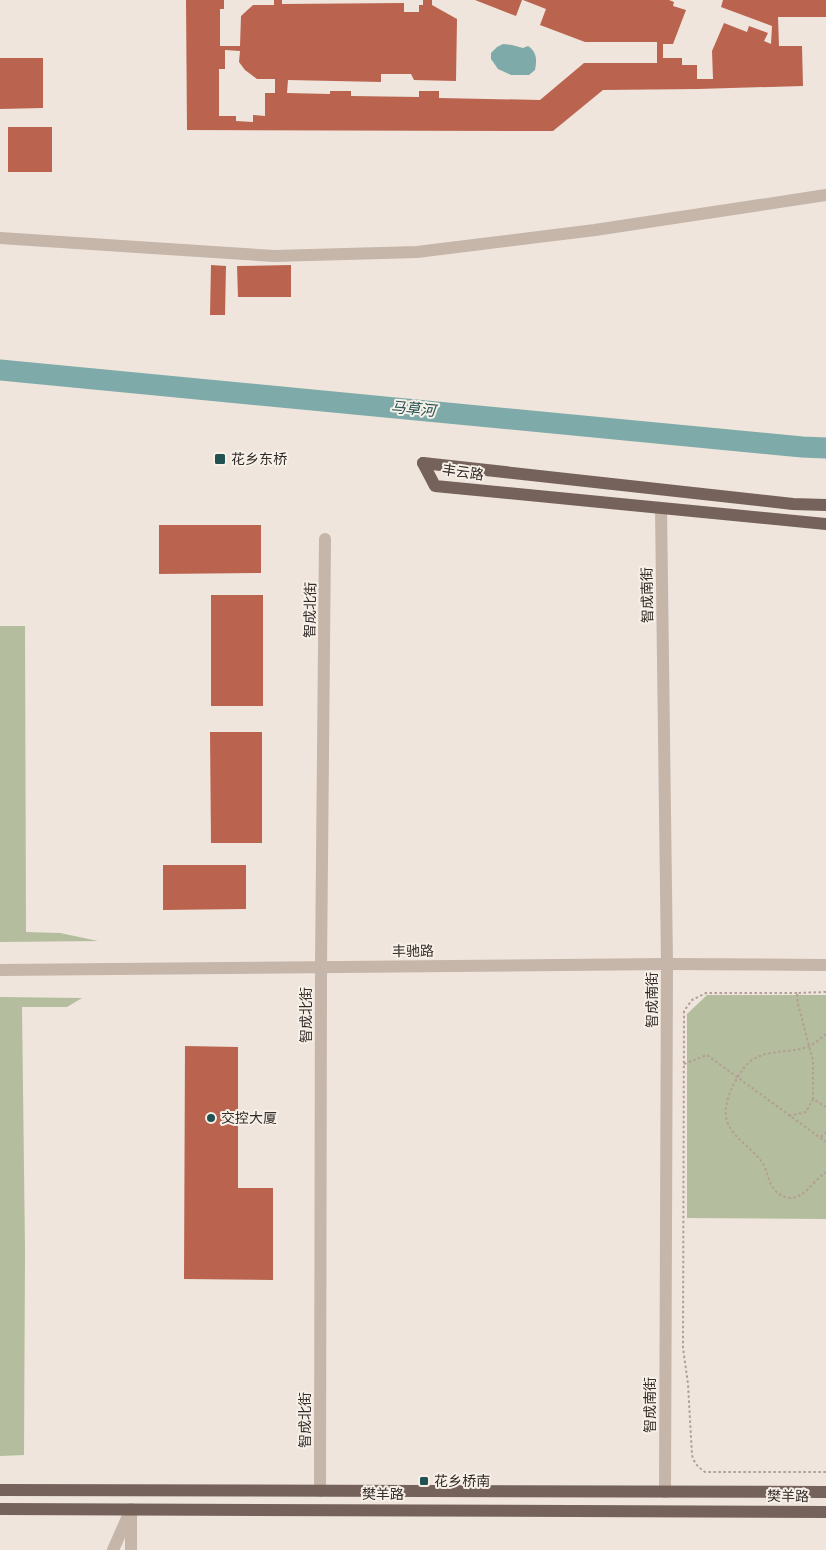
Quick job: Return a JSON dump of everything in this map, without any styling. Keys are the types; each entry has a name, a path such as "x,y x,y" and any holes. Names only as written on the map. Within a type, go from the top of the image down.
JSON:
{"main road":[{"name":"丰云路","path":"826,505 793,504 423,463 435,486 826,524"},
{"name":"樊羊路","path":"0,1490 826,1492"},
{"name":"樊羊路","path":"0,1509 826,1512"}],"street":[{"path":"0,238 274,256 417,252 595,230 826,195"},
{"name":"智成南街","path":"661,508 667,964 665,1492"},
{"name":"智成北街","path":"320,1491 321,967 325,539"},
{"name":"丰驰路","path":"0,970 667,964 826,965"},
{"path":"113,1550 131,1508"},
{"path":"131,1508 131,1550"}],"path":[{"path":"826,992 706,992 698,996 684,1011 683,1348 688,1384 692,1455 694,1462 705,1472 826,1472"},
{"path":"789,1116 806,1112 813,1099 814,1074 810,1046 798,1004 797,993"},
{"path":"826,1034 810,1046 765,1054 750,1061 738,1078 727,1100 727,1119 735,1135 755,1153 763,1164 774,1189 783,1196 795,1197 806,1191 812,1183 826,1172"},
{"path":"684,1064 707,1055 826,1142"},
{"path":"813,1099 826,1107"},
{"path":"820,1138 826,1132"}],"green space":[{"path":"0,626 25,626 26,932 60,933 98,941 0,942"},
{"path":"707,995 826,995 826,1219 687,1218 687,1014"},
{"path":"0,997 82,998 67,1007 22,1007 25,1250 24,1455 0,1456"}],"water":[{"path":"503,44 523,48 528,46 531,48 536,56 535,70 529,75 511,75 498,69 491,59 491,53"}],"building":[{"path":"186,0 224,0 224,9 220,9 220,46 240,46 241,16 253,5 274,5 274,0 282,0 282,4 404,3 404,12 419,12 419,5 423,5 423,0 432,0 432,5 457,19 456,81 414,80 411,74 381,74 381,82 288,80 287,93 330,94 330,91 351,91 351,96 419,97 419,91 439,91 439,98 540,100 584,63 657,63 657,42 585,42 540,25 546,9 523,0 669,0 674,2 673,6 686,10 673,44 663,44 663,58 682,58 682,65 697,65 697,79 713,79 712,51 724,23 747,32 749,26 768,33 764,41 771,44 772,26 721,7 723,0 826,0 826,17 778,17 779,46 802,46 803,86 603,90 553,131 187,130","holes":["225,50 240,51 239,62 245,70 257,79 275,79 275,93 265,93 265,116 253,115 253,122 236,121 236,116 219,116 219,69 225,69"]},
{"path":"475,0 522,0 516,16"},
{"path":"0,58 43,58 43,108 0,109"},
{"path":"8,127 52,127 52,172 8,172"},
{"path":"211,265 226,266 225,315 210,315"},
{"path":"291,265 291,297 238,297 237,266"},
{"path":"159,525 261,525 261,573 159,574"},
{"path":"211,595 263,595 263,706 211,706"},
{"path":"210,732 262,732 262,843 211,843"},
{"path":"163,865 246,865 246,909 163,910"},
{"name":"交控大厦","path":"185,1046 238,1047 238,1188 273,1188 273,1280 184,1279"}],"waterway":[{"name":"马草河","path":"0,370 826,448"}],"place":[{"name":"花乡东桥","path":"220,459"},
{"name":"交控大厦","path":"211,1118"},
{"name":"花乡桥南","path":"424,1481"}]}
